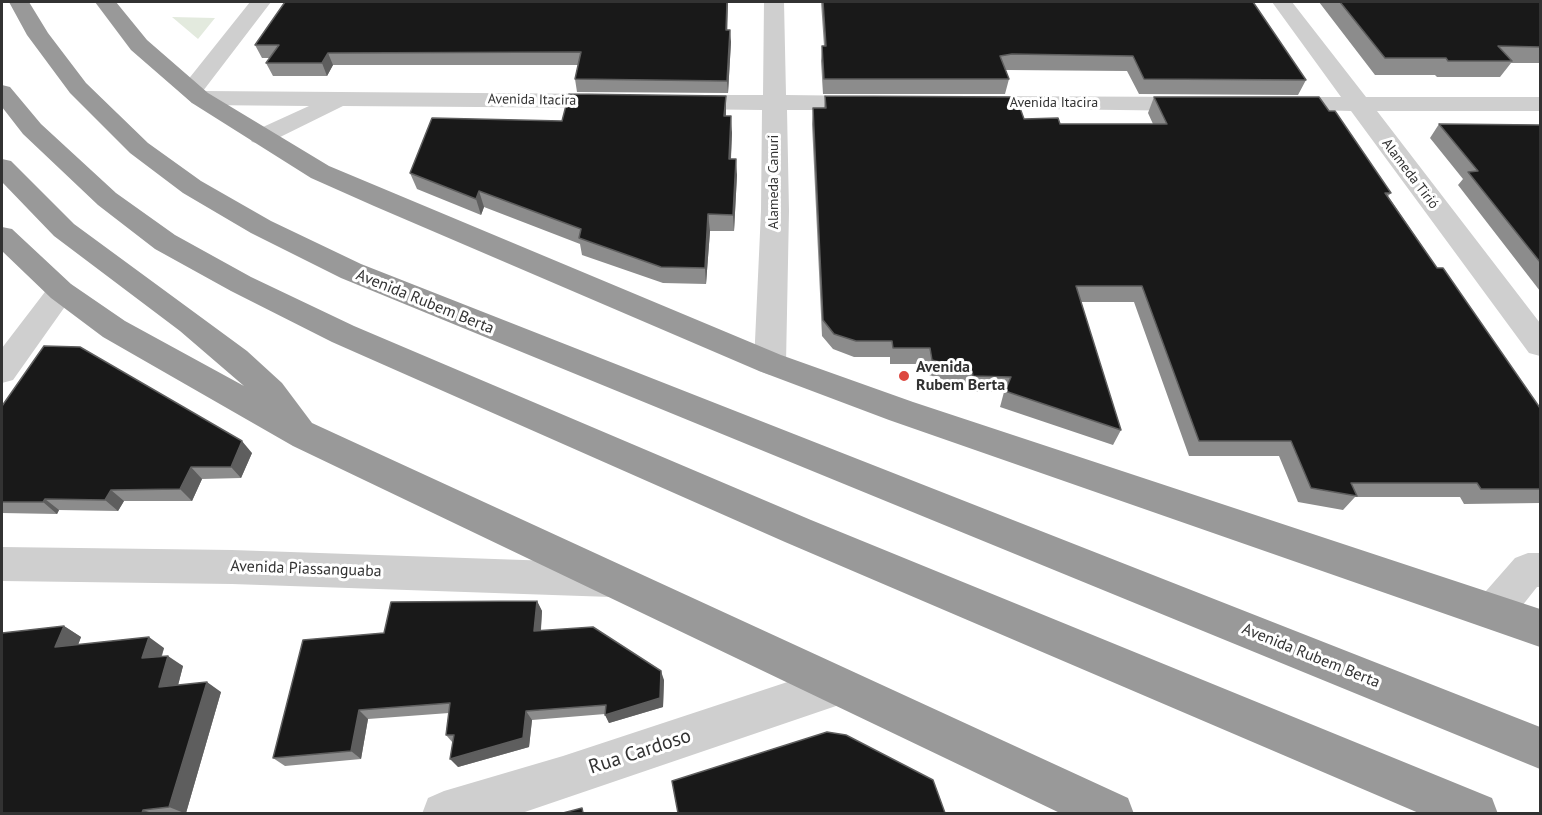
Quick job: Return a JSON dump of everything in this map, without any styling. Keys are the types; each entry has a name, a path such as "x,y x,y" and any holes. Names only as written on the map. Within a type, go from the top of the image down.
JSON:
{"highway":[{"name":"Avenida Rubem Berta","path":"18,2 38,35 78,88 139,148 202,193 261,227 341,266 552,353 1540,747"},
{"path":"105,2 139,45 196,94 261,138 320,172 383,200 770,363 901,411 1540,628"},
{"path":"2,92 32,129 107,200 165,242 241,284 343,334 699,489 1476,813"},
{"path":"2,167 64,230 192,323 236,359 270,392 305,436"},
{"path":"2,236 61,291 114,329 305,436 1112,813"},
{"path":"1386,576 1480,620 1540,642"}],"street":[{"path":"196,94 261,2"},
{"name":"Alameda Canuri","path":"770,363 775,211 774,2"},
{"name":"Alameda Tirió","path":"1282,2 1540,345"},
{"name":"Avenida Itacira","path":"196,94 352,98 892,103"},
{"name":"Avenida Itacira","path":"261,138 309,113 352,98"},
{"name":"Avenida Itacira","path":"951,103 1221,104"},
{"path":"1257,104 1540,104"},
{"path":"2,371 61,291"},
{"name":"Avenida Piassanguaba","path":"2,564 232,567 611,580"},
{"path":"1493,612 1528,570 1540,570"},
{"name":"Rua Cardoso","path":"444,813 563,778 836,686"}],"shaded area":[{"path":"172,17 215,18 198,39"}],"building":[{"path":"285,2 727,2 726,30 730,30 727,81 575,79 581,52 328,53 322,63 266,63 279,45 255,45"},
{"path":"823,2 1253,2 1306,80 1144,79 1133,56 1012,54 1000,56 1009,79 824,79 822,46 826,46"},
{"path":"1340,2 1540,2 1540,47 1498,46 1512,61 1385,58"},
{"path":"569,94 726,96 724,116 731,116 729,159 736,159 733,215 708,214 705,268 661,267 579,238 581,229 479,191 476,199 410,173 432,118 562,121"},
{"path":"825,96 1016,97 1024,119 1058,118 1060,124 1167,124 1154,97 1319,97 1329,111 1335,111 1391,193 1385,193 1437,268 1443,268 1540,408 1540,489 1481,489 1477,483 1351,483 1357,496 1311,488 1291,441 1199,441 1142,286 1076,286 1121,430 1005,391 1011,377 973,376 972,371 932,360 930,348 893,348 892,341 856,341 834,334 823,320 813,108 826,108"},
{"path":"1439,124 1540,125 1540,262 1468,172 1478,171"},
{"path":"44,346 80,347 242,441 231,467 191,467 180,489 111,490 105,500 45,499 43,502 2,502 2,406"},
{"path":"537,601 534,631 593,627 661,671 660,698 605,715 606,705 526,711 523,738 450,759 454,735 446,735 450,703 359,710 351,751 273,758 303,640 384,633 391,602"},
{"path":"64,626 55,647 149,637 142,658 168,656 159,687 207,682 169,807 143,810 142,813 2,813 2,633"},
{"path":"827,732 846,735 933,780 945,813 678,813 672,781"},
{"path":"582,808 583,813 563,813"}],"place":[{"name":"Avenida Rubem Berta","path":"904,376"}]}
